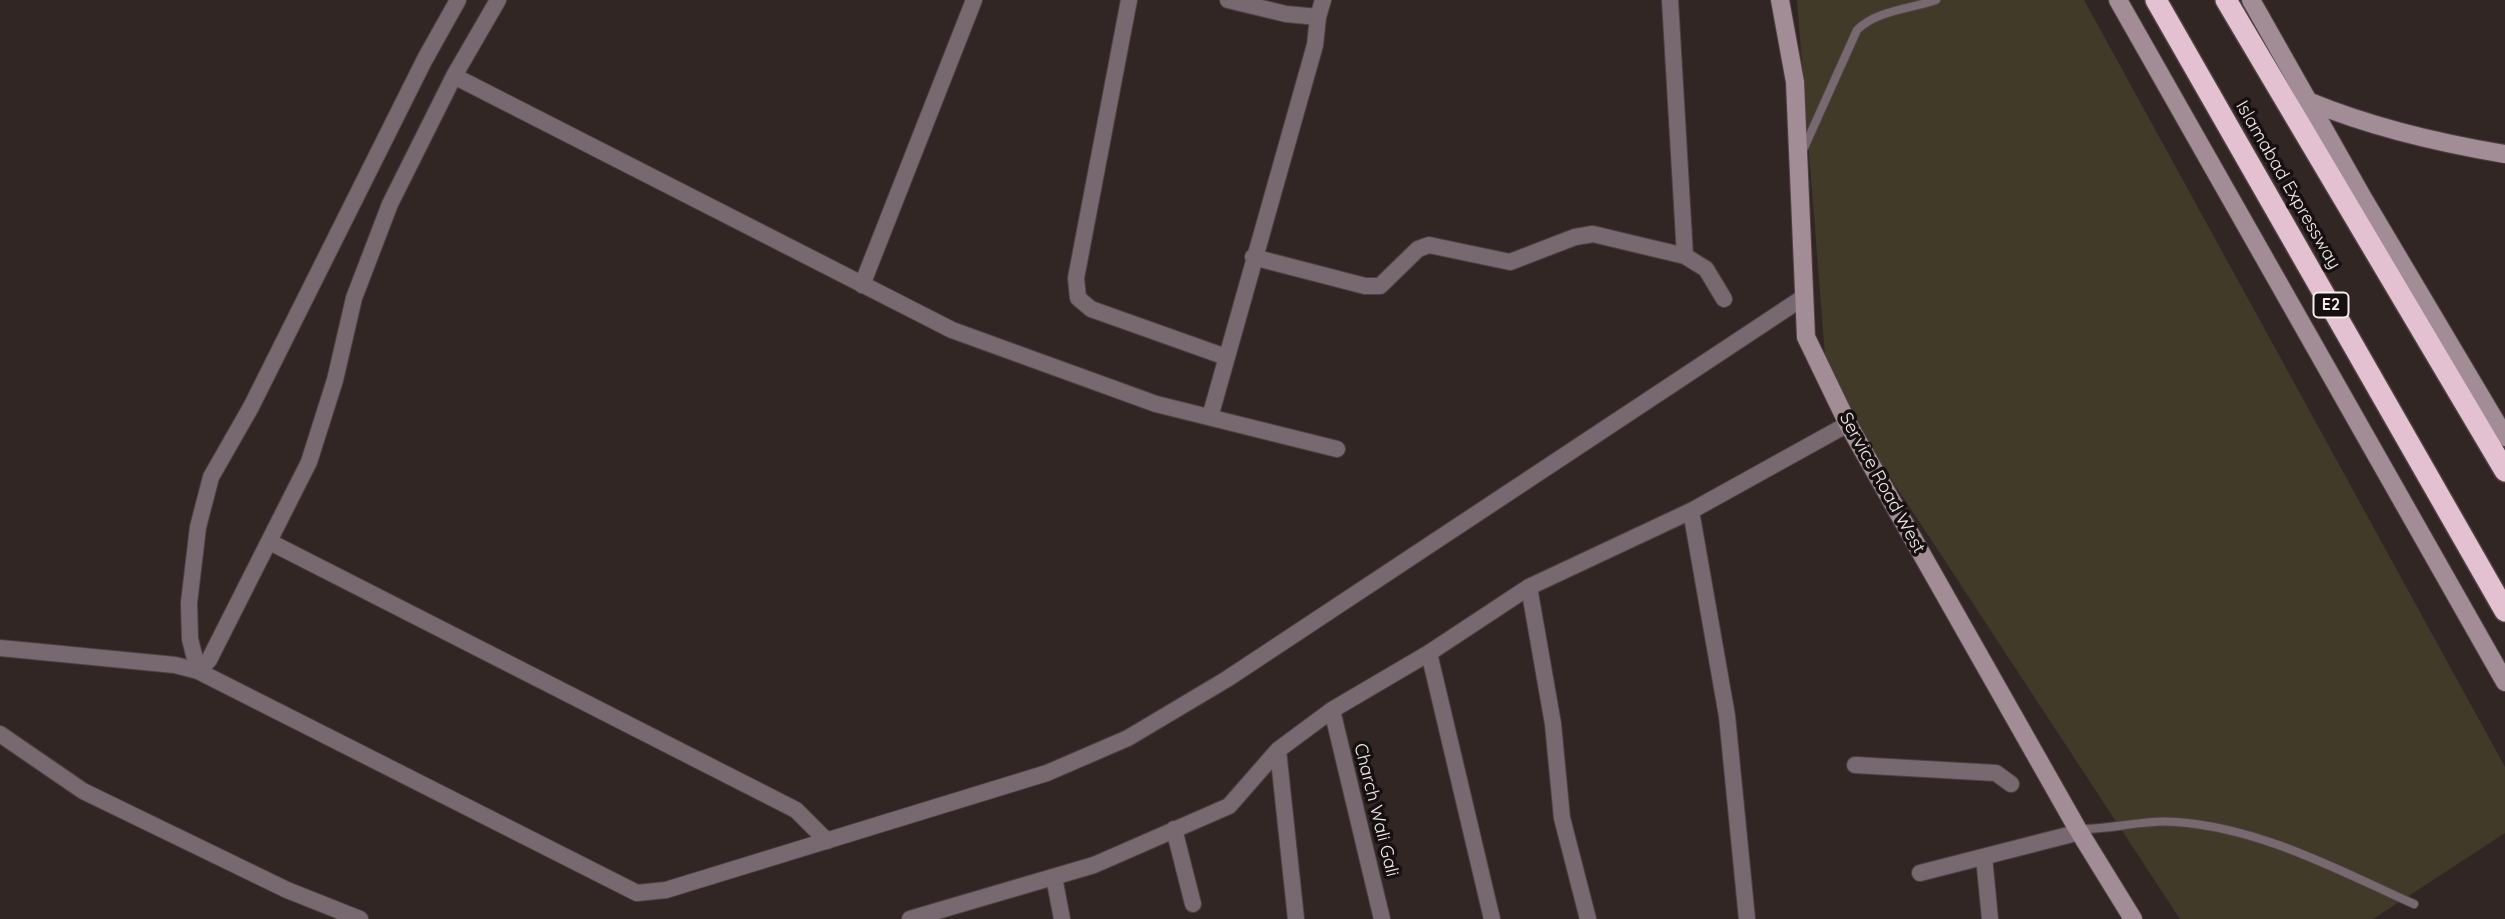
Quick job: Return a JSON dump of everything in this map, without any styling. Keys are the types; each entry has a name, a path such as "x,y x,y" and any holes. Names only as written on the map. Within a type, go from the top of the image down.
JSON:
{"highway":[{"name":"Islamabad Expressway","path":"2156,0 2505,611"},
{"path":"2226,0 2505,471"}],"street":[{"path":"198,671 190,639 189,603 198,527 211,477 251,407 425,59 458,0"},
{"path":"198,671 209,660 271,542 309,462 335,380 354,298 381,228 454,76 498,0"},
{"path":"862,285 974,0"},
{"path":"1129,0 1076,278 1078,299 1091,309 1226,356"},
{"path":"1228,0 1318,17"},
{"path":"1210,417 1315,45 1323,0"},
{"path":"1670,0 1685,256"},
{"name":"Service Road West","path":"1780,0 1795,82 1805,337 1848,424 2078,830 2133,919"},
{"path":"2118,0 2505,682"},
{"path":"2251,0 2505,437"},
{"path":"454,76 952,330 1156,404 1337,449"},
{"path":"2308,101 2344,116 2387,128 2463,147 2505,154"},
{"path":"1253,257 1380,286 1418,249 1429,245 1510,262 1575,237 1593,234 1685,256 1706,269 1724,299"},
{"path":"0,648 175,665 198,671 637,893 666,890 1047,773 1128,738 1227,679 1804,297"},
{"path":"911,919 1094,865 1228,806 1278,750 1332,710 1429,653 1529,587 1690,511 1848,424"},
{"path":"1690,511 1727,716 1747,919"},
{"path":"271,542 796,810 827,841"},
{"path":"1529,587 1553,724 1562,818 1588,919"},
{"path":"1429,653 1492,919"},
{"name":"Charch Wali Gali","path":"1332,710 1382,919"},
{"path":"0,734 83,791 287,890 360,919"},
{"path":"1278,750 1296,919"},
{"path":"1855,765 1996,773 2011,784"},
{"path":"1174,829 1193,904"},
{"path":"1920,873 2078,830"},
{"path":"1984,857 1990,919"},
{"path":"1054,877 1062,919"}],"lane":[{"path":"1800,161 1808,132 1857,30 1864,23 1891,12 1936,0"},
{"path":"2078,830 2101,830 2146,822 2176,822 2232,830 2290,849 2414,904"}],"shaded area":[{"path":"1797,0 2084,0 2505,767 2505,833 2373,919 2180,919 1827,381"}]}
